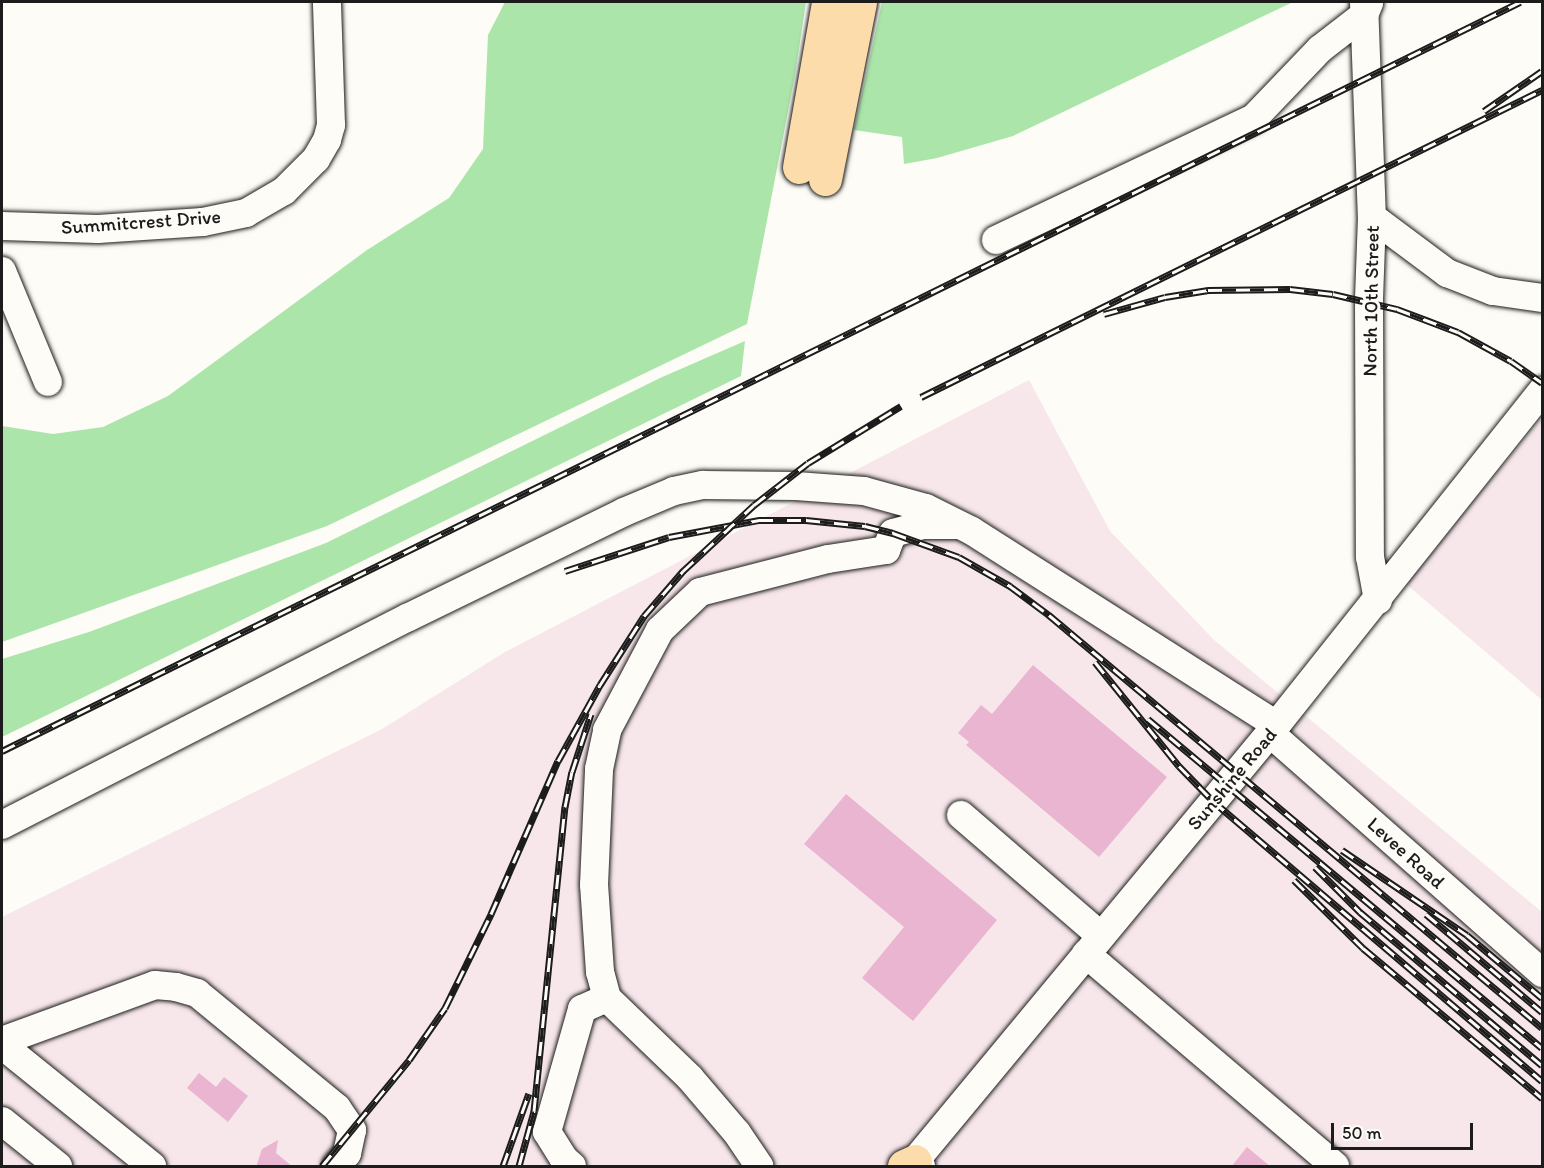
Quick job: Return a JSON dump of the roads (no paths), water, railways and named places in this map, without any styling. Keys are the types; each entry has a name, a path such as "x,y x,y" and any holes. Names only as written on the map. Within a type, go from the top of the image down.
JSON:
{"highway":[{"path":"828,2 812,173 860,2"}],"street":[{"name":"Summitcrest Drive","path":"2,226 98,229 203,222 246,213 284,191 316,159 327,140 331,125 327,2"},
{"name":"North 10th Street","path":"1366,6 1372,217 1369,300 1370,556 1378,600"},
{"path":"996,240 1254,118 1320,49 1366,6"},
{"path":"1372,217 1447,273 1493,291 1542,298"},
{"path":"2,271 48,382"},
{"name":"Sunshine Road","path":"913,1165 1378,600 1542,391"},
{"name":"Levee Road","path":"2,825 407,618 624,512 689,486 796,486 864,491 926,508 961,525 1273,729 1542,973"},
{"path":"759,1167 737,1134 690,1078 607,998 600,972 594,885 599,770 607,730 660,630 700,592 828,559 886,550 893,533 923,525 961,525"},
{"path":"961,815 1094,945 1335,1167"},
{"path":"152,1167 2,1043 155,985 176,987 197,993 337,1108 352,1130 347,1153 336,1167"},
{"path":"572,1167 564,1159 547,1132 582,1009 607,998"},
{"path":"2,1121 58,1167"}],"railway":[{"path":"2,751 1520,2"},
{"path":"1484,111 1542,71"},
{"path":"921,397 1542,90"},
{"path":"1104,314 1165,297 1208,290 1290,289 1333,294 1397,309 1458,332 1511,361 1542,383"},
{"path":"322,1166 409,1060 445,1008 491,914 558,761 600,685 644,616 683,571 754,505 808,463 901,406"},
{"path":"565,571 669,537 759,520 806,520 865,526 893,533 959,557 1010,586 1049,615 1542,1028"},
{"path":"1095,662 1179,766 1213,801 1542,1081"},
{"path":"519,1166 534,1111 565,807 572,772 591,714"},
{"path":"1148,719 1542,1048"},
{"path":"1342,850 1467,935 1542,998"},
{"path":"1315,867 1360,912 1542,1065"},
{"path":"1294,880 1363,948 1542,1098"},
{"path":"1426,914 1542,1012"},
{"path":"503,1166 529,1093"}]}
